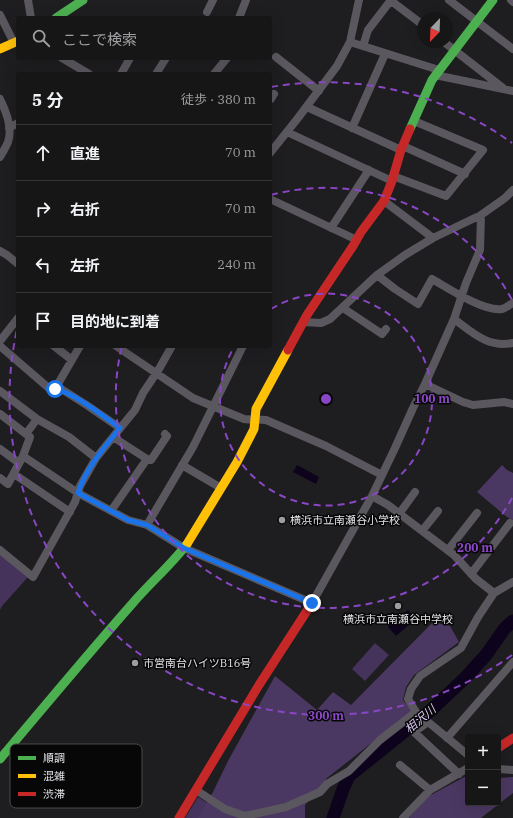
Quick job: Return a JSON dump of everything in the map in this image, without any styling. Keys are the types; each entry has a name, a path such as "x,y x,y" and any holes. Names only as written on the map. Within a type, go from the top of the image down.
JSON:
{"street":[{"path":"28,0 32,16"},
{"path":"59,16 83,0"},
{"path":"207,12 213,0"},
{"path":"240,16 246,0"},
{"path":"272,151 337,66 350,42 359,0"},
{"path":"363,46 368,30 391,0 417,20"},
{"path":"449,0 513,49"},
{"path":"13,744 143,591 184,548 241,455 254,428 256,409 307,315 361,232 384,201 402,148 437,73 493,0"},
{"path":"0,15 16,42 0,49"},
{"path":"350,42 437,73 509,90"},
{"path":"452,48 509,90"},
{"path":"352,128 385,54"},
{"path":"276,57 319,91"},
{"path":"65,60 86,72"},
{"path":"122,72 129,60"},
{"path":"157,72 165,60"},
{"path":"216,72 225,60"},
{"path":"0,98 9,128 8,142 0,157"},
{"path":"306,107 352,128 464,174"},
{"path":"287,132 369,170 446,196 483,150 414,121"},
{"path":"9,128 16,124"},
{"path":"331,228 369,170"},
{"path":"303,322 321,323 330,319 377,275 405,255 433,238 481,215 505,198 513,190"},
{"path":"272,200 357,240"},
{"path":"384,201 433,238"},
{"path":"179,818 263,678 312,603 372,496 454,319 466,283 480,250 481,215"},
{"path":"0,251 16,262"},
{"path":"377,275 418,304 432,280 487,307 497,309 513,303"},
{"path":"343,308 382,334 386,328"},
{"path":"454,319 480,338 492,343 513,343"},
{"path":"0,341 16,321"},
{"path":"0,346 51,390 62,390 120,428"},
{"path":"57,348 72,360"},
{"path":"55,389 79,348"},
{"path":"119,348 193,398 244,419 266,420 326,446 382,475"},
{"path":"0,550 33,577 70,512 77,498 80,486 96,458 135,410 143,393 157,374 171,348"},
{"path":"147,525 192,447 242,348"},
{"path":"425,384 463,402 473,405 504,402 513,404"},
{"path":"0,391 37,419 69,437 96,458"},
{"path":"0,414 30,437 8,484 0,478"},
{"path":"26,434 37,419"},
{"path":"113,436 147,459 151,460 167,436 165,434"},
{"path":"0,448 128,520 147,525 184,548 312,603"},
{"path":"111,511 147,459"},
{"path":"182,465 221,488"},
{"path":"14,474 70,512"},
{"path":"399,514 415,492"},
{"path":"372,496 388,505 448,550 476,579 494,593"},
{"path":"422,531 438,511"},
{"path":"448,550 477,514"},
{"path":"472,574 510,523"},
{"path":"465,753 422,717 408,699 411,689 420,676 461,648 478,617 494,593 513,582"},
{"path":"447,738 513,662"},
{"path":"196,790 225,809 245,816 286,807 320,792 327,784 349,772 380,740 422,717"},
{"path":"422,717 414,732 459,774"},
{"path":"501,746 513,738"},
{"path":"0,759 10,747"},
{"path":"400,765 430,790"},
{"path":"501,769 513,770"},
{"path":"403,818 430,790 465,770"}],"shaded area":[{"path":"297,465 319,477 316,484 293,472"},
{"path":"502,465 513,473 513,520 507,517 477,492"},
{"path":"0,555 28,577 0,610"},
{"path":"408,610 416,619 396,636 388,627"},
{"path":"433,622 450,626 459,642 414,675 406,687 403,700 412,711 327,778 305,805 305,818 198,818 275,676 317,710 333,692 351,705"},
{"path":"375,643 389,655 365,681 352,669"},
{"path":"465,777 465,806 496,806 481,818 409,818 429,796"},
{"path":"513,777 513,793 501,802 501,778"},
{"path":"198,797 232,818 185,818"}],"waterway":[{"name":"相沢川","path":"333,818 349,776 430,711 465,678 486,655 505,628 513,621"}],"traffic: fast":[{"path":"59,16 83,0"},
{"path":"410,129 432,80 493,0"},
{"path":"13,744 115,623 187,544"},
{"path":"0,759 10,747"}],"traffic: slow":[{"path":"0,49 16,42"},
{"path":"187,544 237,462 254,429 256,409 288,350"}],"traffic: jam":[{"path":"288,350 307,315 361,232 384,201 392,181 401,150 410,129"},
{"path":"179,818 259,685 312,603"},
{"path":"501,746 513,738"}],"place":[{"name":"横浜市立南瀬谷小学校","path":"282,520"},
{"name":"横浜市立南瀬谷中学校","path":"398,606"},
{"name":"市営南台ハイツB16号","path":"135,663"}],"route":[{"path":"55,389 62,390 120,428 96,458 84,478 78,493 128,520 147,525 184,548 312,603"}]}
